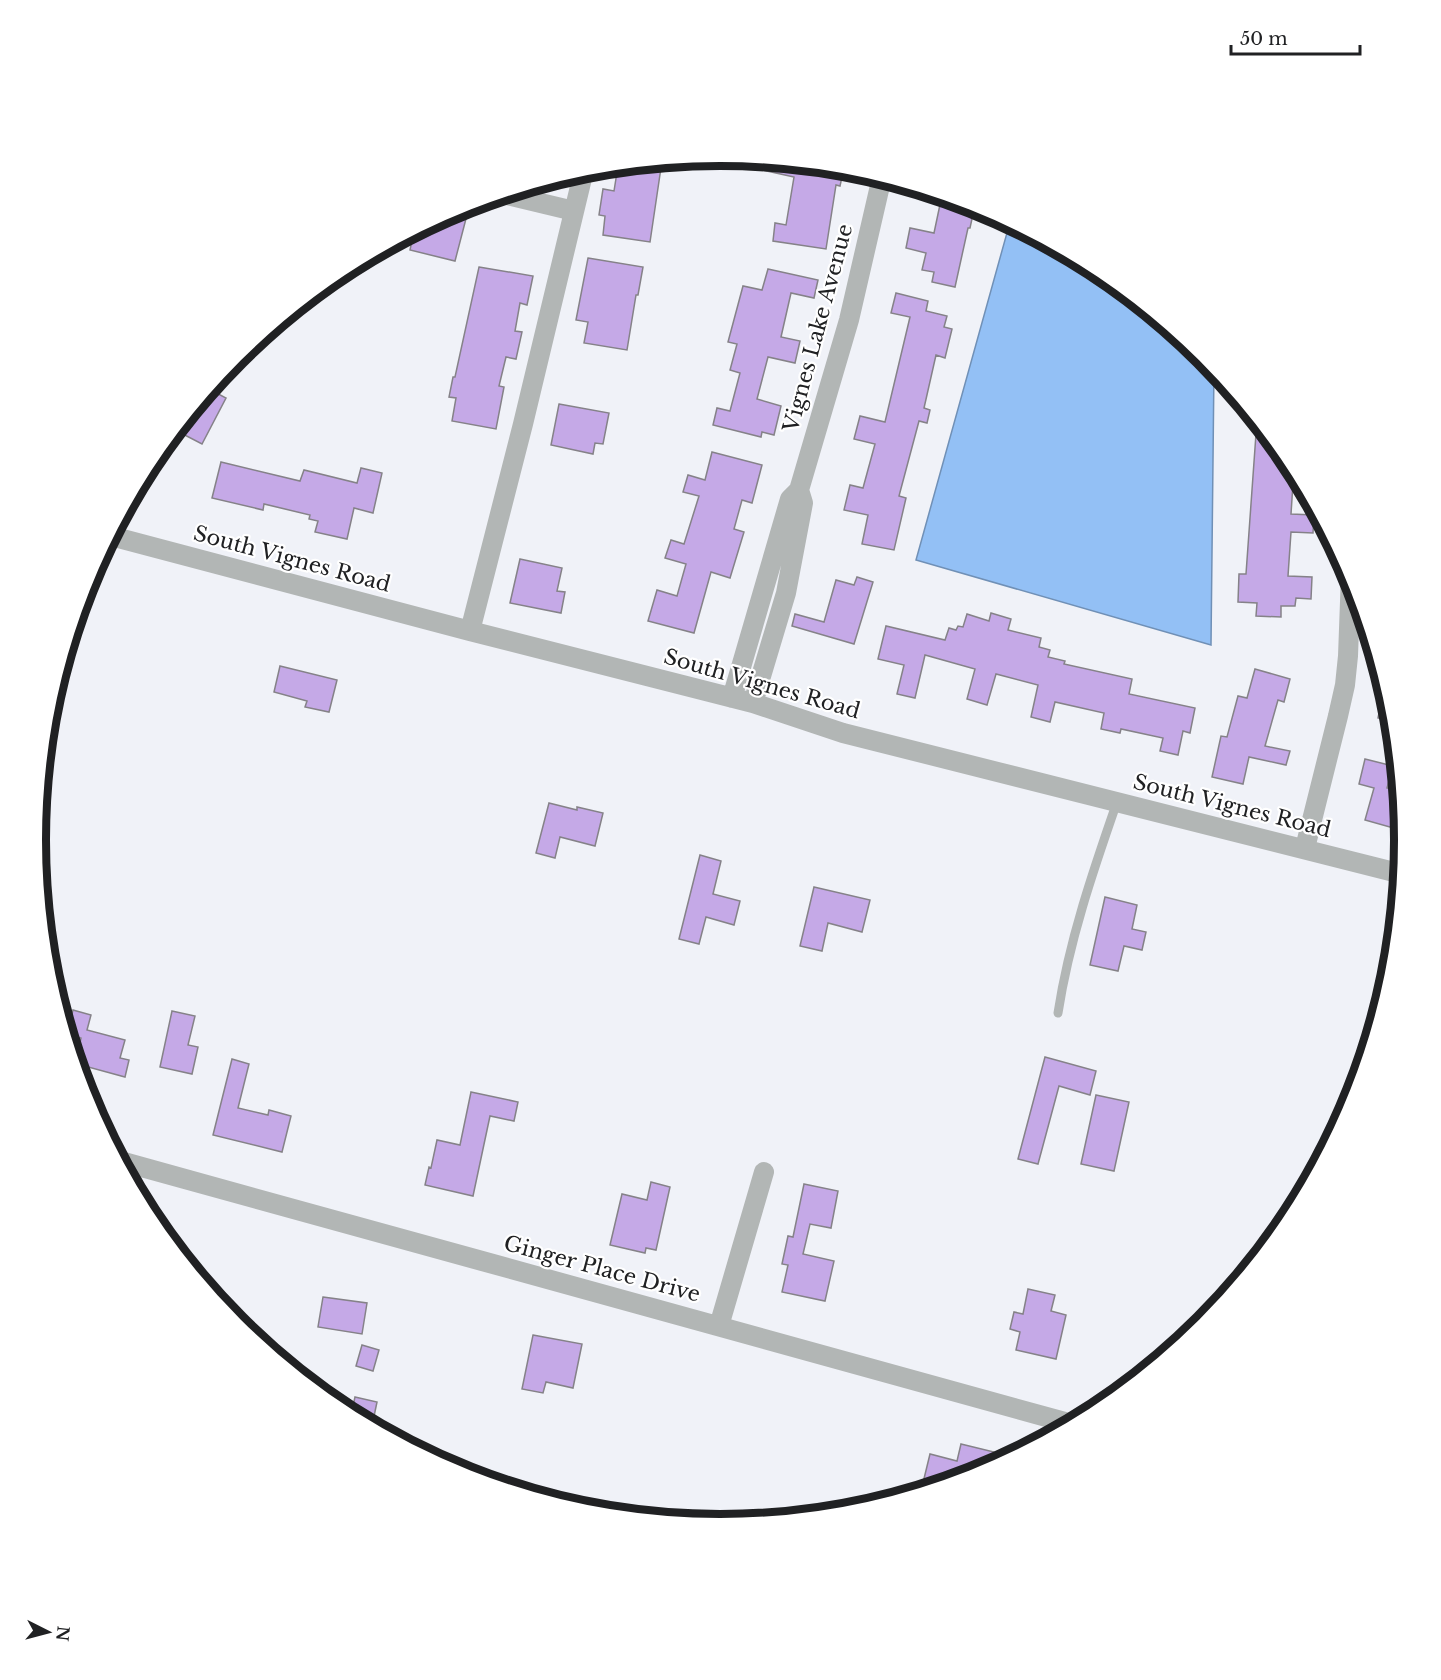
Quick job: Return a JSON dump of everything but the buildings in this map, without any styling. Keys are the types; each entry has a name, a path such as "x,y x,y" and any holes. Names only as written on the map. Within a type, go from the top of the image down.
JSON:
{"street":[{"path":"470,632 581,181"},
{"name":"Vignes Lake Avenue","path":"732,698 790,499 799,490 849,320 880,186"},
{"path":"518,198 574,211"},
{"name":"Vignes Lake Avenue","path":"753,703 786,593 803,502 799,490"},
{"name":"South Vignes Road","path":"118,538 470,632 753,703 843,733 1393,872"},
{"path":"1305,848 1345,685 1350,600"},
{"name":"Ginger Place Drive","path":"130,1164 1062,1421"},
{"path":"719,1326 764,1172"}],"lane":[{"path":"1058,1013 1063,980 1079,916 1117,802"}],"water":[{"path":"1008,231 1058,256 1131,305 1165,333 1214,382 1211,645 916,560"}]}
